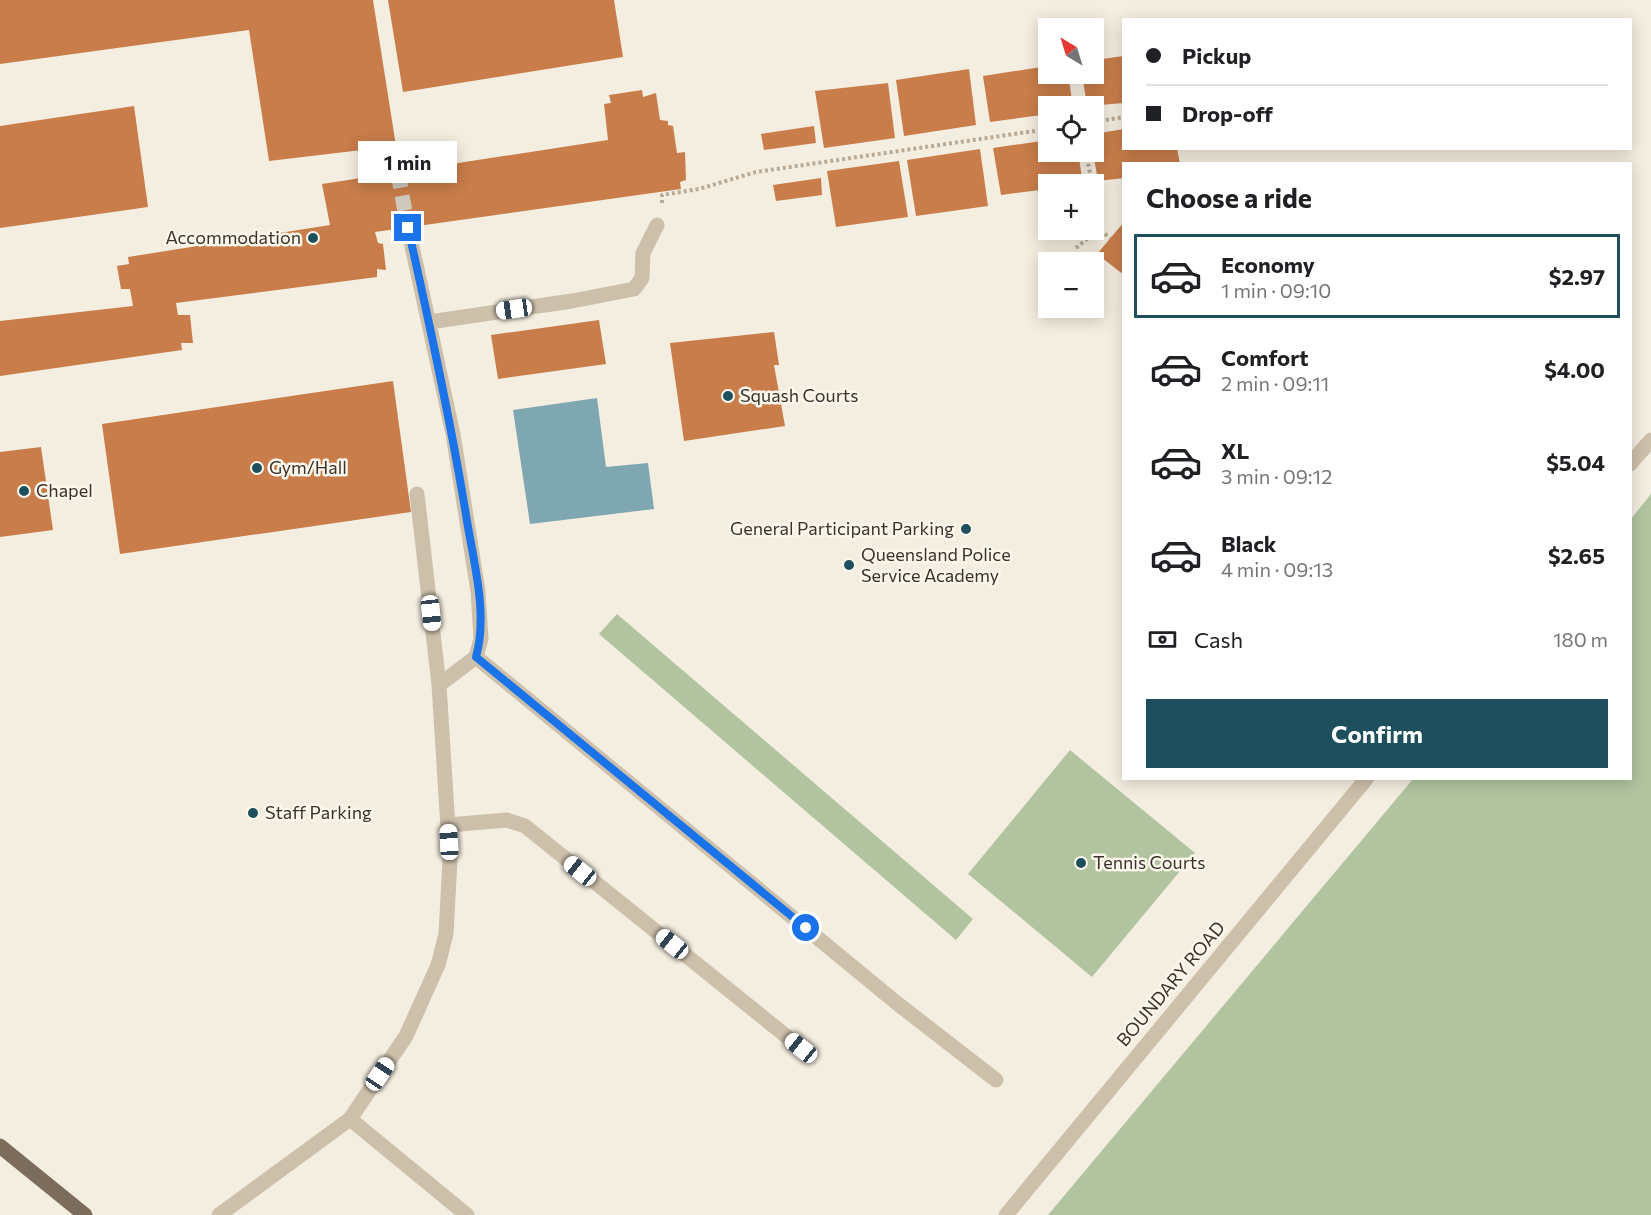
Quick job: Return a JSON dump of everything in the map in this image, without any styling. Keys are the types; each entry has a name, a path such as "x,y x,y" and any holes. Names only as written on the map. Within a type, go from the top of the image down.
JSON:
{"main road":[{"path":"0,1146 85,1215"}],"street":[{"path":"429,322 572,301 634,289 642,278 643,253 657,225"},
{"path":"408,228 453,434 477,587 481,639 476,657 439,685"},
{"path":"1632,463 1651,440"},
{"path":"219,1215 350,1119 406,1035 438,965 446,934 450,860 439,685 417,494"},
{"path":"476,657 898,1004 996,1080"},
{"name":"BOUNDARY ROAD","path":"1006,1215 1365,780"},
{"path":"448,825 507,820 525,826 801,1048"},
{"path":"350,1119 467,1215"}],"path":[{"path":"1104,120 1122,117"},
{"path":"662,195 699,189 756,172 1038,130"},
{"path":"1104,233 1110,238"},
{"path":"1076,248 1086,240"}],"green space":[{"path":"1651,494 1651,1215 1048,1215 1412,780 1632,780 1632,518"},
{"path":"617,614 973,919 956,940 599,634"},
{"name":"Tennis Courts","path":"1070,750 1195,853 1092,977 968,874"}],"water":[{"path":"597,398 606,467 648,463 654,509 530,524 513,410"}],"building":[{"path":"0,0 373,0 396,146 269,161 249,30 0,64"},
{"path":"388,0 614,0 623,57 403,92"},
{"path":"1122,56 1122,103 1104,105 1104,96 1085,96 1084,84 1104,84 1104,59"},
{"path":"1038,68 1038,84 1070,84 1071,96 1038,96 1038,115 990,122 983,76"},
{"path":"969,69 976,125 904,136 896,80"},
{"path":"888,83 895,138 824,148 815,91"},
{"name":"Accommodation","path":"642,90 643,97 656,93 660,120 668,121 668,125 673,126 677,153 685,152 686,180 680,182 681,189 375,232 378,243 383,244 386,270 377,269 377,277 176,303 178,315 190,315 193,343 181,343 182,350 0,376 0,321 133,306 130,289 121,289 117,266 129,264 128,257 330,225 322,184 608,140 604,104 611,103 609,95"},
{"path":"134,106 148,207 0,228 0,126"},
{"path":"814,126 816,143 764,150 761,134"},
{"path":"1122,129 1122,150 1177,150 1180,162 1122,162 1122,178 1104,180 1104,174 1097,174 1095,162 1104,162 1104,132"},
{"path":"1038,141 1038,162 1080,162 1081,174 1038,174 1038,190 1001,195 993,148"},
{"path":"980,149 988,206 916,216 907,160"},
{"path":"899,161 908,217 836,227 827,171"},
{"path":"821,178 822,195 776,201 773,185"},
{"path":"1122,224 1122,273 1104,259 1104,252 1099,252"},
{"path":"599,320 606,364 498,379 491,335"},
{"name":"Squash Courts","path":"774,332 779,365 774,365 785,426 684,441 670,343"},
{"name":"Gym/Hall","path":"393,381 411,512 120,554 102,424"},
{"name":"Chapel","path":"41,447 53,530 0,537 0,452"}],"tunnel":[{"path":"398,173 408,228"}],"place":[{"name":"Accommodation","path":"313,238"},
{"name":"Squash Courts","path":"728,396"},
{"name":"Gym/Hall","path":"257,468"},
{"name":"Chapel","path":"24,491"},
{"name":"General Participant Parking","path":"966,529"},
{"name":"Queensland Police Service Academy","path":"849,565"},
{"name":"Staff Parking","path":"253,813"},
{"name":"Tennis Courts","path":"1081,863"}],"route":[{"path":"408,228 453,434 474,565 481,639 476,657 806,928"}]}
